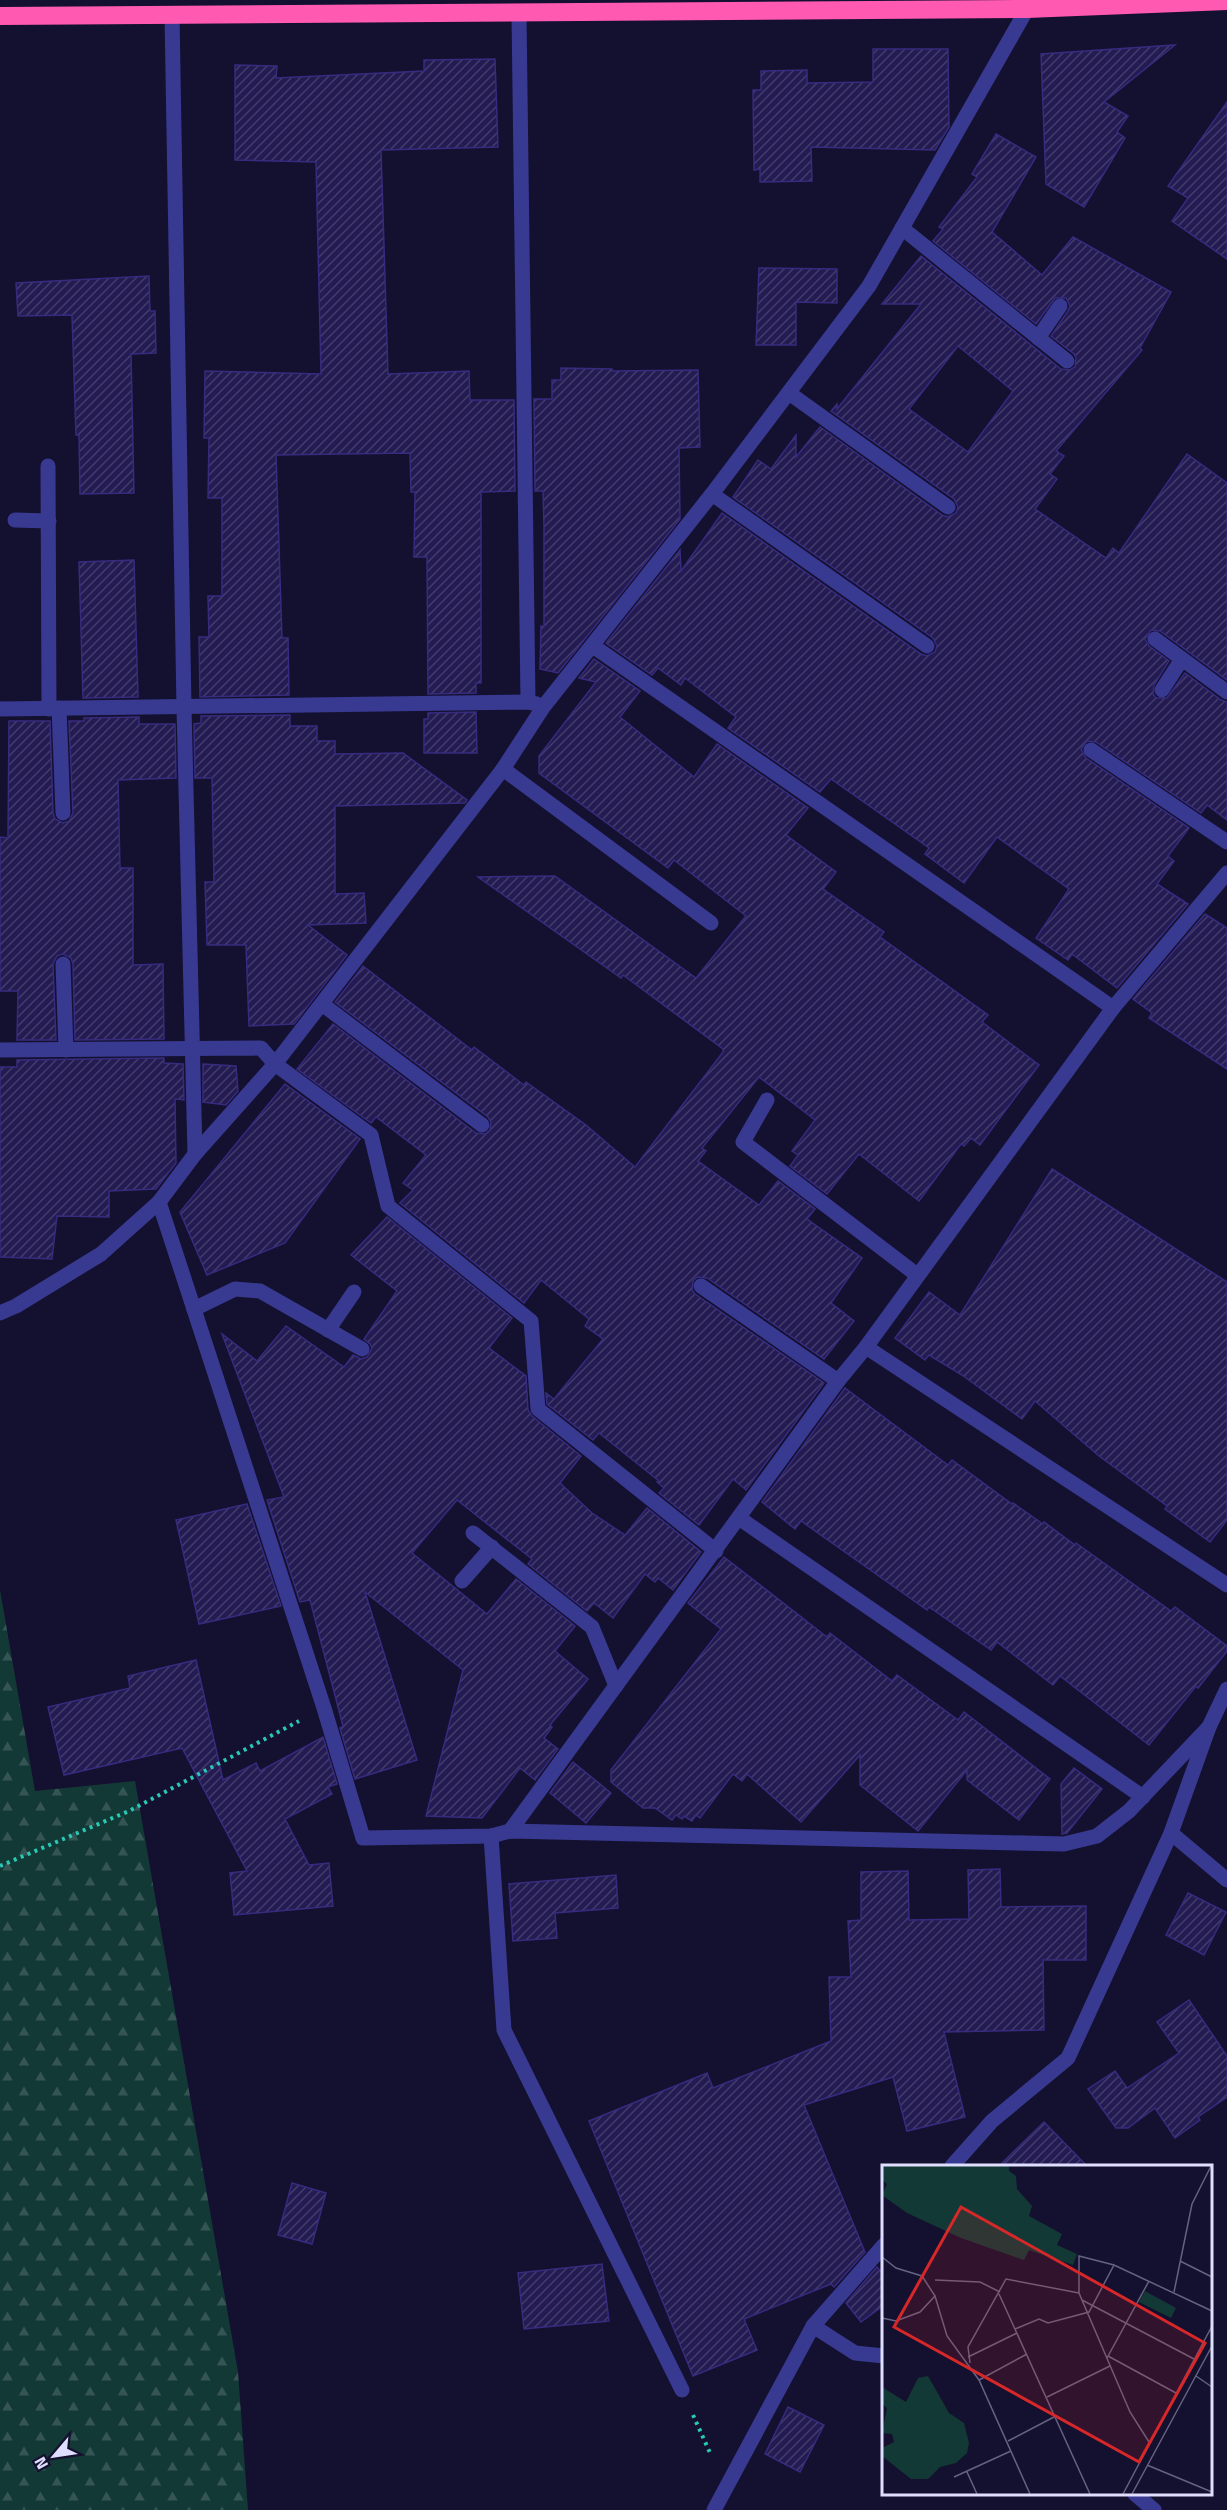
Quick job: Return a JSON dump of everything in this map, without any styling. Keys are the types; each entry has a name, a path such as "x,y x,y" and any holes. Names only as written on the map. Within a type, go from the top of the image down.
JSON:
{"highway":[{"path":"0,16 1027,9 1227,1"}],"street":[{"path":"0,1313 16,1306 101,1254 159,1202 195,1154 275,1064 503,770 544,706 712,494 869,286 1027,9"},
{"path":"519,14 528,702"},
{"path":"172,15 184,708 195,1154"},
{"path":"902,228 1067,361"},
{"path":"1038,338 1060,306"},
{"path":"789,393 948,507"},
{"path":"48,465 54,709 63,813"},
{"path":"712,494 927,646"},
{"path":"15,520 49,521"},
{"path":"1155,639 1227,692"},
{"path":"593,646 1113,1008"},
{"path":"1162,690 1182,659"},
{"path":"0,709 528,702 544,706"},
{"path":"1091,750 1227,842"},
{"path":"503,770 711,923"},
{"path":"510,1831 1113,1008 1227,873"},
{"path":"63,964 66,1050"},
{"path":"322,1004 482,1125"},
{"path":"0,1050 261,1048 275,1064 371,1136 388,1206 531,1321 538,1409 716,1551"},
{"path":"767,1100 743,1142 917,1275"},
{"path":"159,1202 324,1708 363,1838 491,1836 510,1831 1064,1844 1097,1836 1129,1811 1209,1727"},
{"path":"701,1286 838,1381"},
{"path":"194,1310 235,1289 260,1291 362,1349"},
{"path":"328,1330 354,1292"},
{"path":"866,1347 1227,1585"},
{"path":"740,1518 1143,1797"},
{"path":"473,1533 592,1627 616,1686"},
{"path":"462,1581 492,1547"},
{"path":"953,2165 992,2121 1068,2058 1171,1833 1209,1727 1227,1689"},
{"path":"1171,1833 1227,1880"},
{"path":"491,1836 504,2030 682,2390"},
{"path":"714,2510 813,2326 882,2247"},
{"path":"813,2326 855,2353 882,2356"},
{"path":"1138,2495 1154,2510"}],"path":[{"path":"0,1866 129,1811 324,1708"},
{"path":"682,2390 726,2488"}],"green space":[{"path":"0,1590 35,1791 135,1781 238,2372 248,2510 0,2510"}],"building":[{"path":"1175,45 1104,102 1128,116 1117,132 1125,138 1084,207 1046,184 1041,54"},
{"path":"873,49 948,49 949,127 935,150 811,147 812,181 760,182 760,169 754,170 753,90 761,90 761,71 807,70 807,83 873,82"},
{"path":"495,59 498,147 381,150 388,374 469,371 470,400 514,400 515,491 481,492 481,683 476,683 476,693 428,694 427,557 414,557 415,492 411,492 410,453 276,455 282,638 288,638 289,695 200,697 199,637 209,637 208,596 222,596 222,498 208,498 209,438 204,438 205,371 321,374 316,162 235,160 235,65 277,66 276,78 424,71 424,60"},
{"path":"1227,102 1227,259 1172,221 1188,198 1168,186"},
{"path":"996,134 1036,157 992,232 1042,275 1073,237 1171,292 1140,348 1142,350 1056,451 1064,456 1050,474 1057,479 1035,509 1106,558 1113,548 1119,553 1187,454 1227,483 1227,680 1160,631 1151,630 1145,639 1149,646 1169,661 1154,685 1153,694 1156,698 1167,698 1185,673 1227,702 1227,820 1207,805 1201,813 1096,742 1087,741 1081,749 1086,758 1189,828 1168,856 1174,861 1157,884 1188,904 1117,988 1072,954 1068,960 1036,938 1069,889 997,837 964,883 925,854 929,848 831,779 820,792 728,728 736,717 685,678 681,685 658,668 652,675 606,643 680,550 681,571 722,513 921,654 927,656 935,652 937,646 933,638 733,497 758,460 771,469 796,435 796,457 820,427 942,515 948,517 956,513 958,507 954,499 831,411 837,404 837,409 921,304 882,304 921,256 1061,369 1070,370 1075,367 1074,354 1051,336 1070,306 1066,298 1055,298 1036,324 933,241 943,229 939,227 977,177 972,174","holes":["958,346 1013,391 968,452 909,409"]},
{"path":"759,268 837,269 837,303 796,302 796,345 756,345"},
{"path":"149,276 150,311 155,311 156,353 131,354 134,493 80,494 72,315 18,316 16,283"},
{"path":"561,368 612,369 612,371 698,370 700,447 679,448 680,519 558,673 540,669 541,626 544,626 544,527 543,491 535,491 534,399 552,399 552,380 561,380"},
{"path":"134,560 138,697 83,698 79,562"},
{"path":"594,659 640,691 620,717 694,777 717,744 808,808 786,835 836,872 823,889 884,932 880,937 988,1015 982,1022 1039,1065 980,1145 971,1138 964,1146 961,1144 919,1201 859,1154 827,1194 790,1166 798,1155 792,1151 815,1120 759,1077 702,1148 706,1151 698,1161 759,1205 778,1181 815,1209 807,1219 862,1258 831,1303 854,1321 824,1359 707,1278 697,1277 693,1281 692,1290 695,1294 824,1383 746,1490 733,1479 699,1525 659,1493 664,1488 657,1482 659,1481 599,1433 593,1440 547,1404 546,1393 554,1399 603,1339 585,1326 589,1319 541,1280 524,1303 400,1203 413,1190 403,1183 426,1155 376,1117 371,1123 297,1069 333,1024 476,1133 485,1134 490,1130 491,1122 488,1117 335,1002 363,966 472,1050 474,1047 524,1085 526,1082 586,1125 635,1167 723,1052 723,1049 623,975 621,978 478,877 555,876 696,978 746,916 674,860 668,868 539,773 539,756 596,682 579,678"},
{"path":"476,712 477,753 424,753 424,719 428,719 428,713"},
{"path":"290,715 290,726 317,726 317,741 335,741 335,754 403,753 467,800 465,803 335,806 335,894 364,893 366,923 308,925 347,955 294,1024 249,1026 246,945 207,945 205,882 214,882 212,778 195,778 194,724 201,723 201,716"},
{"path":"139,717 139,724 175,724 176,778 118,780 120,868 133,868 133,965 163,964 164,1039 75,1040 73,964 71,958 63,954 57,956 53,964 56,1040 17,1040 18,991 0,991 0,837 8,838 9,721 50,721 53,813 55,819 63,823 69,821 73,813 69,721 84,721 84,718"},
{"path":"1205,914 1227,928 1227,1069 1149,1018 1152,1013 1133,999"},
{"path":"164,1058 164,1063 183,1064 184,1100 175,1099 176,1163 156,1189 109,1191 109,1217 57,1216 52,1259 0,1257 0,1067 17,1067 17,1060"},
{"path":"203,1064 236,1066 238,1091 226,1105 203,1102"},
{"path":"285,1084 360,1139 285,1243 207,1275 180,1212"},
{"path":"1052,1169 1227,1282 1227,1520 1210,1542 1165,1509 1167,1506 1099,1456 1035,1401 1022,1419 962,1375 929,1355 925,1360 895,1338 929,1292 960,1315"},
{"path":"387,1217 512,1318 489,1348 526,1376 528,1410 532,1416 581,1456 560,1483 592,1513 625,1535 647,1508 701,1552 673,1590 658,1578 655,1582 645,1574 613,1618 594,1603 587,1611 528,1564 532,1559 457,1500 412,1553 487,1614 516,1579 575,1626 555,1651 588,1679 550,1725 552,1727 544,1738 558,1749 535,1780 520,1768 482,1818 426,1816 463,1670 365,1592 417,1760 355,1779 340,1728 343,1726 310,1600 300,1602 267,1500 284,1497 222,1334 257,1361 286,1326 344,1367 353,1355 361,1359 367,1357 372,1348 364,1339 397,1291 351,1255"},
{"path":"845,1388 948,1465 952,1460 1012,1504 1043,1524 1044,1522 1075,1545 1076,1543 1171,1611 1175,1607 1227,1646 1227,1651 1198,1688 1196,1686 1149,1745 1060,1676 1053,1685 997,1642 991,1650 929,1607 927,1610 801,1521 795,1529 762,1502"},
{"path":"247,1504 281,1606 199,1624 176,1520"},
{"path":"724,1557 827,1637 830,1633 892,1681 897,1675 958,1720 964,1712 1050,1779 1019,1820 967,1780 967,1770 918,1831 860,1785 860,1755 801,1822 747,1774 742,1781 733,1774 700,1818 696,1815 692,1821 684,1816 682,1819 676,1815 672,1820 655,1808 643,1808 611,1782 611,1770 721,1629 688,1603"},
{"path":"196,1660 223,1780 256,1763 260,1771 323,1737 337,1784 328,1787 332,1794 285,1819 309,1865 329,1863 333,1906 234,1915 230,1873 247,1871 182,1748 64,1775 48,1707 130,1688 128,1676"},
{"path":"573,1762 611,1793 586,1823 550,1793"},
{"path":"1074,1768 1102,1789 1067,1833 1062,1834 1061,1784"},
{"path":"1000,1869 1001,1907 1086,1906 1086,1960 1043,1960 1044,2030 944,2032 965,2117 907,2131 893,2077 804,2105 865,2252 834,2287 831,2284 744,2319 757,2350 693,2376 589,2121 707,2073 713,2088 831,2041 829,1977 851,1977 848,1921 861,1920 861,1872 908,1871 909,1920 969,1919 968,1870"},
{"path":"616,1875 618,1908 555,1913 557,1938 513,1941 509,1884"},
{"path":"1188,1893 1226,1912 1204,1955 1166,1935"},
{"path":"1189,2000 1227,2056 1227,2097 1198,2117 1200,2120 1175,2138 1155,2108 1128,2128 1116,2128 1088,2089 1115,2071 1127,2088 1179,2053 1157,2022"},
{"path":"1044,2122 1086,2165 1000,2165"},
{"path":"292,2183 326,2193 312,2244 278,2235"},
{"path":"602,2264 609,2321 524,2329 518,2273"},
{"path":"877,2267 882,2273 882,2306 861,2322 846,2303"},
{"path":"788,2407 824,2425 800,2472 765,2454"}]}
